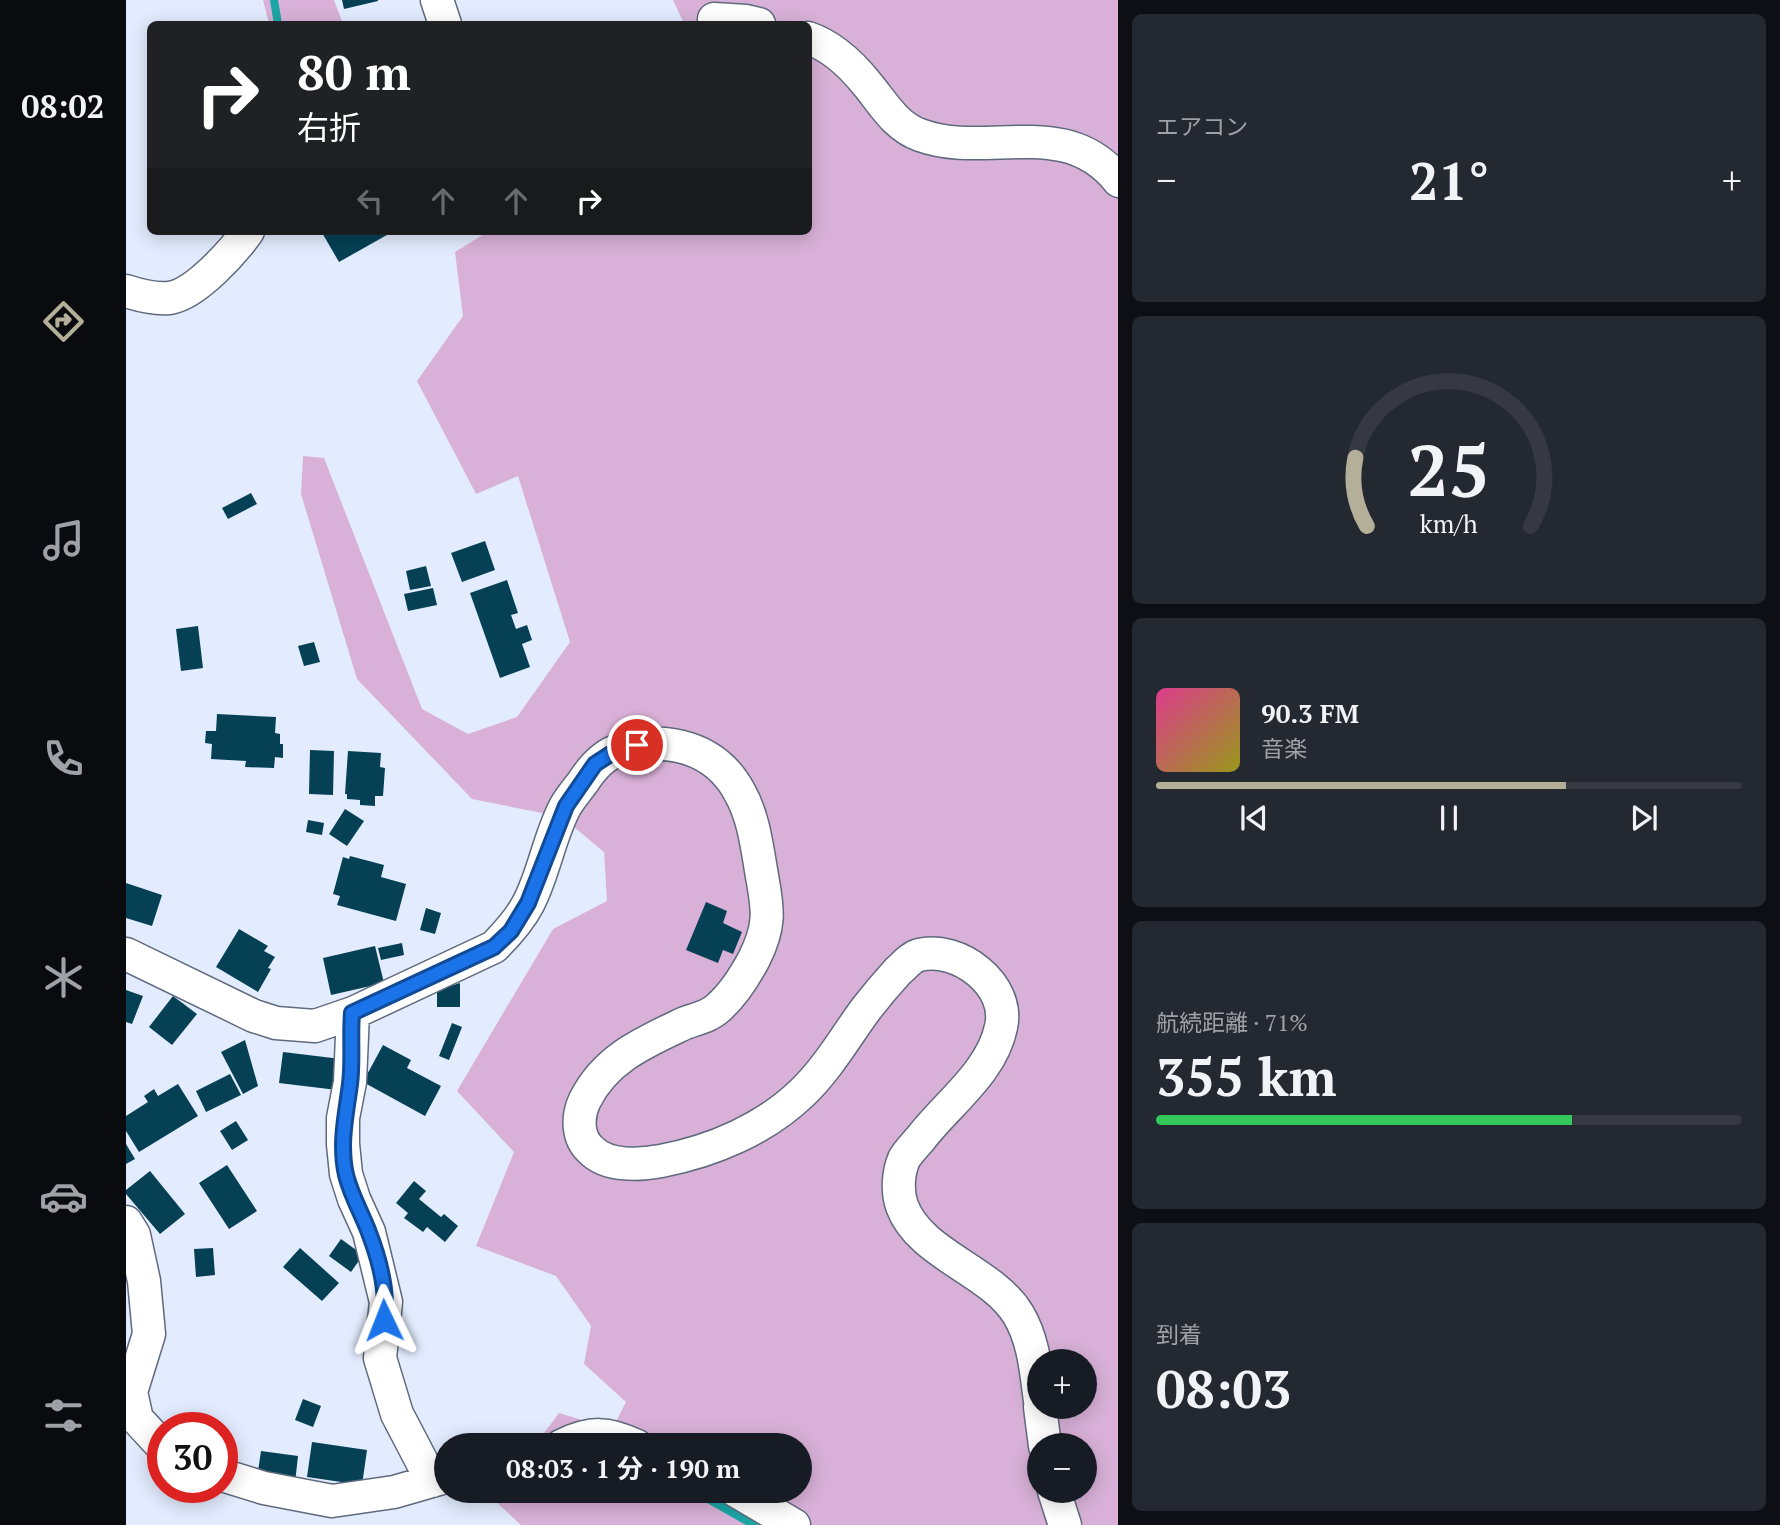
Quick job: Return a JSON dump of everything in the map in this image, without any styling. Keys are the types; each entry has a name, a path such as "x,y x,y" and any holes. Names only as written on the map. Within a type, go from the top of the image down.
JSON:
{"street":[{"path":"437,0 444,21"},
{"path":"710,14 746,21"},
{"path":"812,39 843,57 868,85 886,111 906,128 921,136 953,142 1050,142 1074,148 1093,159 1118,181"},
{"path":"126,291 138,295 171,298 194,286 232,253 245,235"},
{"path":"126,954 254,1016 276,1023 315,1026 352,1013 494,947 511,931 528,903 566,806 595,764 615,751 637,745 661,743 684,746 709,758 727,772 741,794 757,839 768,917 763,939 754,960 734,991 716,1011 639,1045 617,1059 602,1074 584,1101 579,1121 583,1142 595,1154 619,1162 647,1163 690,1154 746,1133 772,1118 803,1092 890,981 917,955 941,953 965,961 994,987 1001,1009 1002,1026 981,1069 905,1158 898,1183 902,1207 915,1227 937,1247 995,1288 1017,1312 1029,1336 1031,1349"},
{"path":"352,1013 350,1082 343,1118 346,1174 369,1232 386,1301 380,1358 397,1414 434,1471"},
{"path":"126,1222 134,1235 144,1281 149,1334 131,1392 137,1419 147,1430"},
{"path":"238,1480 264,1488 332,1501 394,1492 434,1480"},
{"path":"756,1503 794,1525"},
{"path":"1058,1503 1065,1525"}],"shaded area":[{"path":"263,0 334,0 342,21 268,21"},
{"path":"673,0 1118,0 1118,1525 521,1525 497,1503 812,1503 812,1433 544,1433 559,1413 612,1429 626,1402 584,1364 591,1326 556,1276 476,1246 514,1152 457,1091 553,929 607,901 604,852 562,817 472,799 357,679 301,494 303,456 324,458 422,709 468,734 517,717 570,642 518,476 476,494 417,381 463,316 455,252 483,235 812,235 812,21 683,21"}],"building":[{"path":"342,0 378,0 378,1 344,9"},
{"path":"323,235 387,235 339,262"},
{"path":"251,493 257,504 228,519 222,508"},
{"path":"485,541 495,570 462,582 451,553"},
{"path":"426,566 431,586 410,590 406,571"},
{"path":"507,580 518,613 511,615 516,629 527,625 532,640 522,644 530,667 500,678 470,593"},
{"path":"433,588 437,605 408,611 404,594"},
{"path":"198,626 203,668 181,671 176,629"},
{"path":"314,642 320,662 304,666 298,646"},
{"path":"217,714 276,717 275,733 280,734 283,758 275,757 274,768 245,767 246,761 211,759 212,744 205,743 206,731 216,731"},
{"path":"310,750 334,751 333,795 309,794"},
{"path":"348,751 381,753 380,767 385,768 383,796 375,796 375,806 360,805 360,800 347,799 345,794"},
{"path":"345,809 364,821 347,846 329,834"},
{"path":"308,820 324,823 322,835 306,832"},
{"path":"350,856 384,865 381,877 406,884 396,921 337,905 340,896 333,894 343,857 349,859"},
{"path":"126,883 162,895 152,926 126,918"},
{"path":"706,902 727,911 723,923 742,932 733,954 723,950 718,963 686,950"},
{"path":"426,908 441,913 435,934 420,930"},
{"path":"239,929 268,946 264,951 275,957 258,992 216,967"},
{"path":"402,943 404,955 381,960 378,948"},
{"path":"375,946 384,983 331,995 323,958"},
{"path":"460,983 460,1007 437,1007 437,990"},
{"path":"126,990 143,996 132,1024 126,1022"},
{"path":"173,996 197,1014 172,1045 149,1027"},
{"path":"452,1023 462,1027 449,1060 439,1056"},
{"path":"245,1040 258,1086 243,1094 221,1052"},
{"path":"383,1045 411,1060 407,1068 441,1086 425,1116 363,1082"},
{"path":"283,1052 341,1059 337,1090 279,1083"},
{"path":"230,1074 241,1095 206,1112 196,1091"},
{"path":"178,1084 198,1116 139,1152 126,1131 126,1116 148,1102 144,1096 154,1089 158,1096"},
{"path":"236,1121 248,1140 232,1150 220,1131"},
{"path":"126,1144 135,1159 126,1164"},
{"path":"227,1165 257,1211 229,1229 199,1183"},
{"path":"150,1171 185,1214 160,1234 126,1194 126,1190"},
{"path":"414,1181 426,1191 419,1199 441,1217 444,1214 458,1226 445,1242 427,1227 423,1232 404,1218 408,1213 396,1203"},
{"path":"341,1239 363,1255 351,1272 329,1256"},
{"path":"213,1248 215,1275 196,1277 194,1249"},
{"path":"300,1248 339,1283 322,1301 283,1267"},
{"path":"303,1399 321,1406 313,1427 295,1420"},
{"path":"312,1442 367,1450 362,1485 307,1477"},
{"path":"261,1451 298,1456 295,1483 257,1478"}],"waterway":[{"path":"274,0 278,21"},
{"path":"715,1503 754,1525"}],"route":[{"path":"384,1320 386,1301 379,1268 369,1232 346,1174 343,1118 350,1082 352,1013 494,947 511,931 528,903 566,806 595,764 615,751 637,745"}]}
